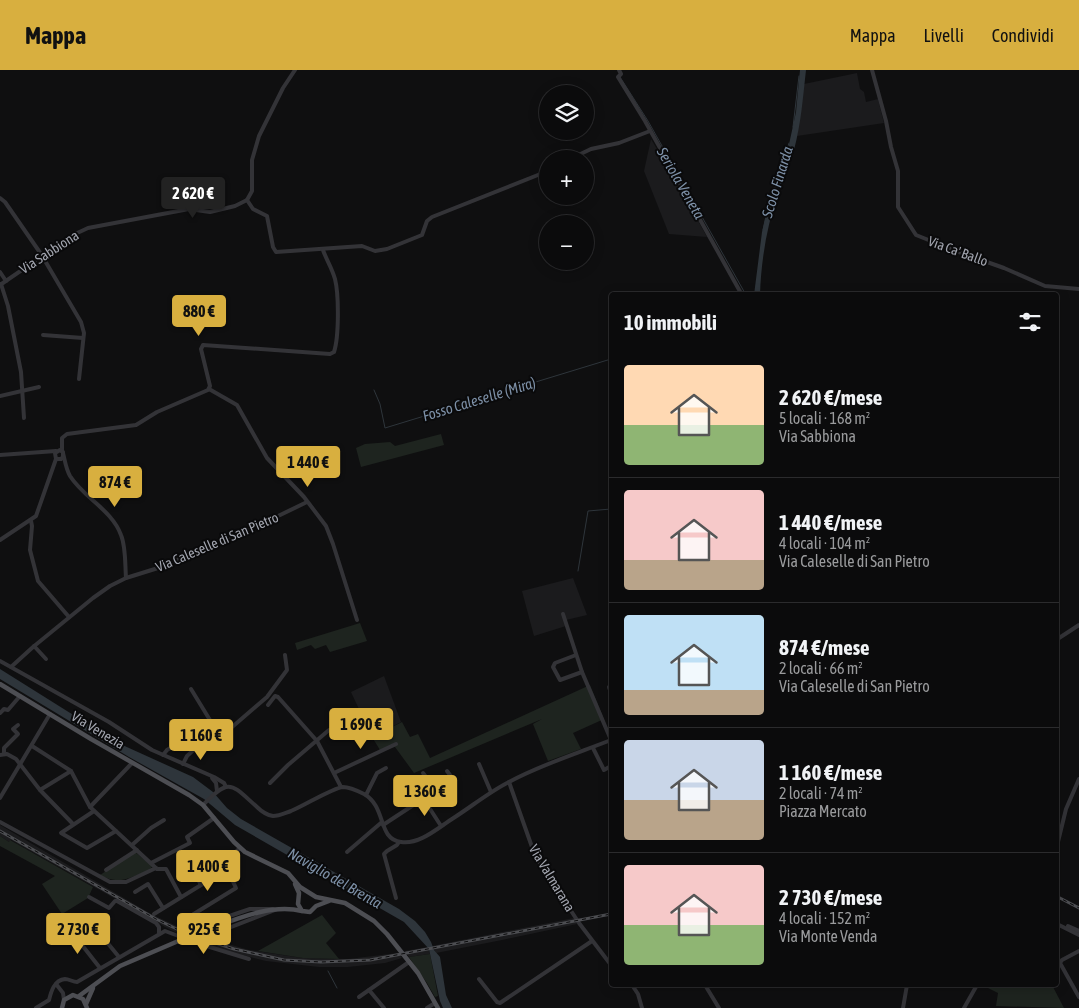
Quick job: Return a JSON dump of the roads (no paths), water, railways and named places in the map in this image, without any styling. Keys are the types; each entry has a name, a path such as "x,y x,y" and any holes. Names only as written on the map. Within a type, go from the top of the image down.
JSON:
{"main road":[{"name":"Via Venezia","path":"0,684 132,764 204,804 240,848 291,875 307,892"},
{"name":"Via Venezia","path":"277,868 295,884 298,890 298,898"},
{"path":"202,932 238,919 290,905 307,892 316,897 345,903 370,918 383,929 404,954 425,984 438,1008"},
{"path":"316,897 316,906"},
{"path":"298,898 298,906 302,911"},
{"path":"279,909 310,912 316,906 330,900"},
{"path":"62,1008 64,1000 71,996 79,996 93,987 105,975 120,966 183,939"},
{"path":"86,1006 93,987"},
{"path":"79,996 83,999 86,1006"}],"street":[{"path":"294,70 278,98 256,145 252,166 252,191 247,200 253,209 267,216 273,247 276,252 362,246 375,251 391,248 422,235 428,221 432,217 539,175"},
{"name":"Via Ca' Ballo","path":"872,70 898,170 898,207 916,235 1004,268 1045,286 1079,289"},
{"path":"619,74 740,292"},
{"path":"589,150 619,143 650,131"},
{"path":"0,198 5,202 42,256 81,322 84,338 78,378"},
{"name":"Via Sabbiona","path":"1,285 73,235 88,228 189,209 206,212 222,210 239,205 247,200"},
{"path":"210,389 201,349 203,345 332,354 334,352 337,326 336,286 334,275 323,250"},
{"path":"0,272 6,281"},
{"path":"1,285 8,306 21,372 24,418"},
{"path":"43,336 84,338"},
{"path":"0,396 39,387"},
{"path":"56,459 61,459 62,438 67,434 136,426 156,412 210,389"},
{"path":"210,389 237,404 267,458 307,502 329,532 357,620"},
{"path":"0,540 36,516 56,459 54,456 56,451"},
{"path":"0,456 62,452"},
{"path":"62,452 72,478 112,519 119,531 122,540 126,578"},
{"name":"Via Caleselle di San Pietro","path":"11,667 101,592 126,578 158,568 307,502"},
{"path":"31,521 30,550 38,582 69,617"},
{"path":"563,614 582,672 609,735"},
{"path":"1059,638 1079,625"},
{"path":"34,646 46,659"},
{"path":"192,689 212,724 220,734 224,734 267,697 287,670 285,655"},
{"path":"576,655 555,663 553,667 560,680 582,672"},
{"path":"0,662 164,755 210,776 225,787 237,789 263,812 274,816 295,809 341,787 354,789 366,795 376,804 389,836 399,842 418,840 509,782 609,741"},
{"path":"0,713 4,709 8,710 20,696"},
{"path":"268,704 275,696 278,697 317,740 341,787"},
{"path":"0,705 4,709"},
{"path":"0,798 50,714"},
{"path":"164,755 168,750 212,724"},
{"path":"18,725 13,729 18,734 4,748 2,755 16,758 40,790 73,824"},
{"path":"183,764 187,756 216,729"},
{"path":"270,783 329,730"},
{"path":"334,773 396,744"},
{"path":"32,746 71,771 90,807 156,868"},
{"path":"593,748 604,770 609,767"},
{"path":"90,807 132,764"},
{"path":"479,764 491,792"},
{"path":"366,795 377,773 386,768"},
{"path":"40,790 71,771"},
{"path":"347,852 383,823 453,779 447,771"},
{"path":"423,773 436,790"},
{"path":"210,776 216,783 216,792"},
{"path":"1059,838 1066,809 1079,779"},
{"name":"Via Valmarana","path":"509,782 535,855 592,941 609,962"},
{"path":"204,804 216,792 225,787"},
{"path":"424,798 441,826"},
{"path":"94,811 61,833 87,848 116,831"},
{"path":"151,863 190,843 186,837 214,818"},
{"path":"132,845 152,826 164,820"},
{"path":"0,822 107,881 114,883 124,882 156,868 166,869 181,897"},
{"path":"396,898 384,854 399,842"},
{"path":"240,848 225,862 236,888 184,920 182,922 184,926 192,931 208,936 279,909"},
{"path":"106,870 137,850"},
{"path":"190,866 201,885"},
{"path":"154,914 227,869"},
{"path":"135,892 148,884 163,908"},
{"path":"89,897 109,908 117,901 157,924 160,929 158,934"},
{"path":"184,926 194,928 250,909 279,909"},
{"path":"88,919 119,957"},
{"path":"1059,924 1079,930"},
{"path":"1059,925 1079,935"},
{"path":"36,1008 49,1000 51,990 64,979 77,982 167,930 200,944 249,959"},
{"path":"61,937 71,931 100,968"},
{"path":"479,980 497,1002 500,1003 592,941"},
{"path":"1079,951 1060,963 1079,997"},
{"path":"360,996 409,962"},
{"path":"56,984 63,993 64,1000"},
{"path":"633,987 638,994 642,1008"},
{"path":"705,987 718,1008"},
{"path":"903,1008 907,987"},
{"path":"964,1008 976,987"},
{"path":"369,990 384,1008"},
{"path":"63,993 71,996"},
{"path":"427,1008 435,1002"}],"water":[{"path":"800,70 806,70 796,140 768,230 763,256 760,292 754,292 762,232 772,192 788,149 796,112"},
{"name":"Naviglio del Brenta","path":"0,669 118,743 193,777 213,792 227,808 241,819 399,909 415,921 425,932 434,950 440,957 446,995 452,1008 443,1008 440,1001 429,949 404,922 235,825 204,799 129,757 0,679"}],"waterway":[{"name":"Scolo Finarda","path":"793,127 799,76"},
{"name":"Seriola Veneta","path":"620,77 648,121 744,292"},
{"name":"Scolo Finarda","path":"780,170 789,143"},
{"name":"Scolo Finarda","path":"763,230 766,216"},
{"name":"Fosso Caleselle (Mira)","path":"374,390 380,404 385,428 609,360"},
{"name":"Scolo Finarda","path":"578,571 588,511 609,509"},
{"path":"328,971 337,988"}],"tunnel":[{"path":"184,939 200,933"}],"railway":[{"path":"0,831 156,919 185,933 234,949 284,960 321,962 370,960 609,914"},
{"path":"1059,898 1079,908"}]}
